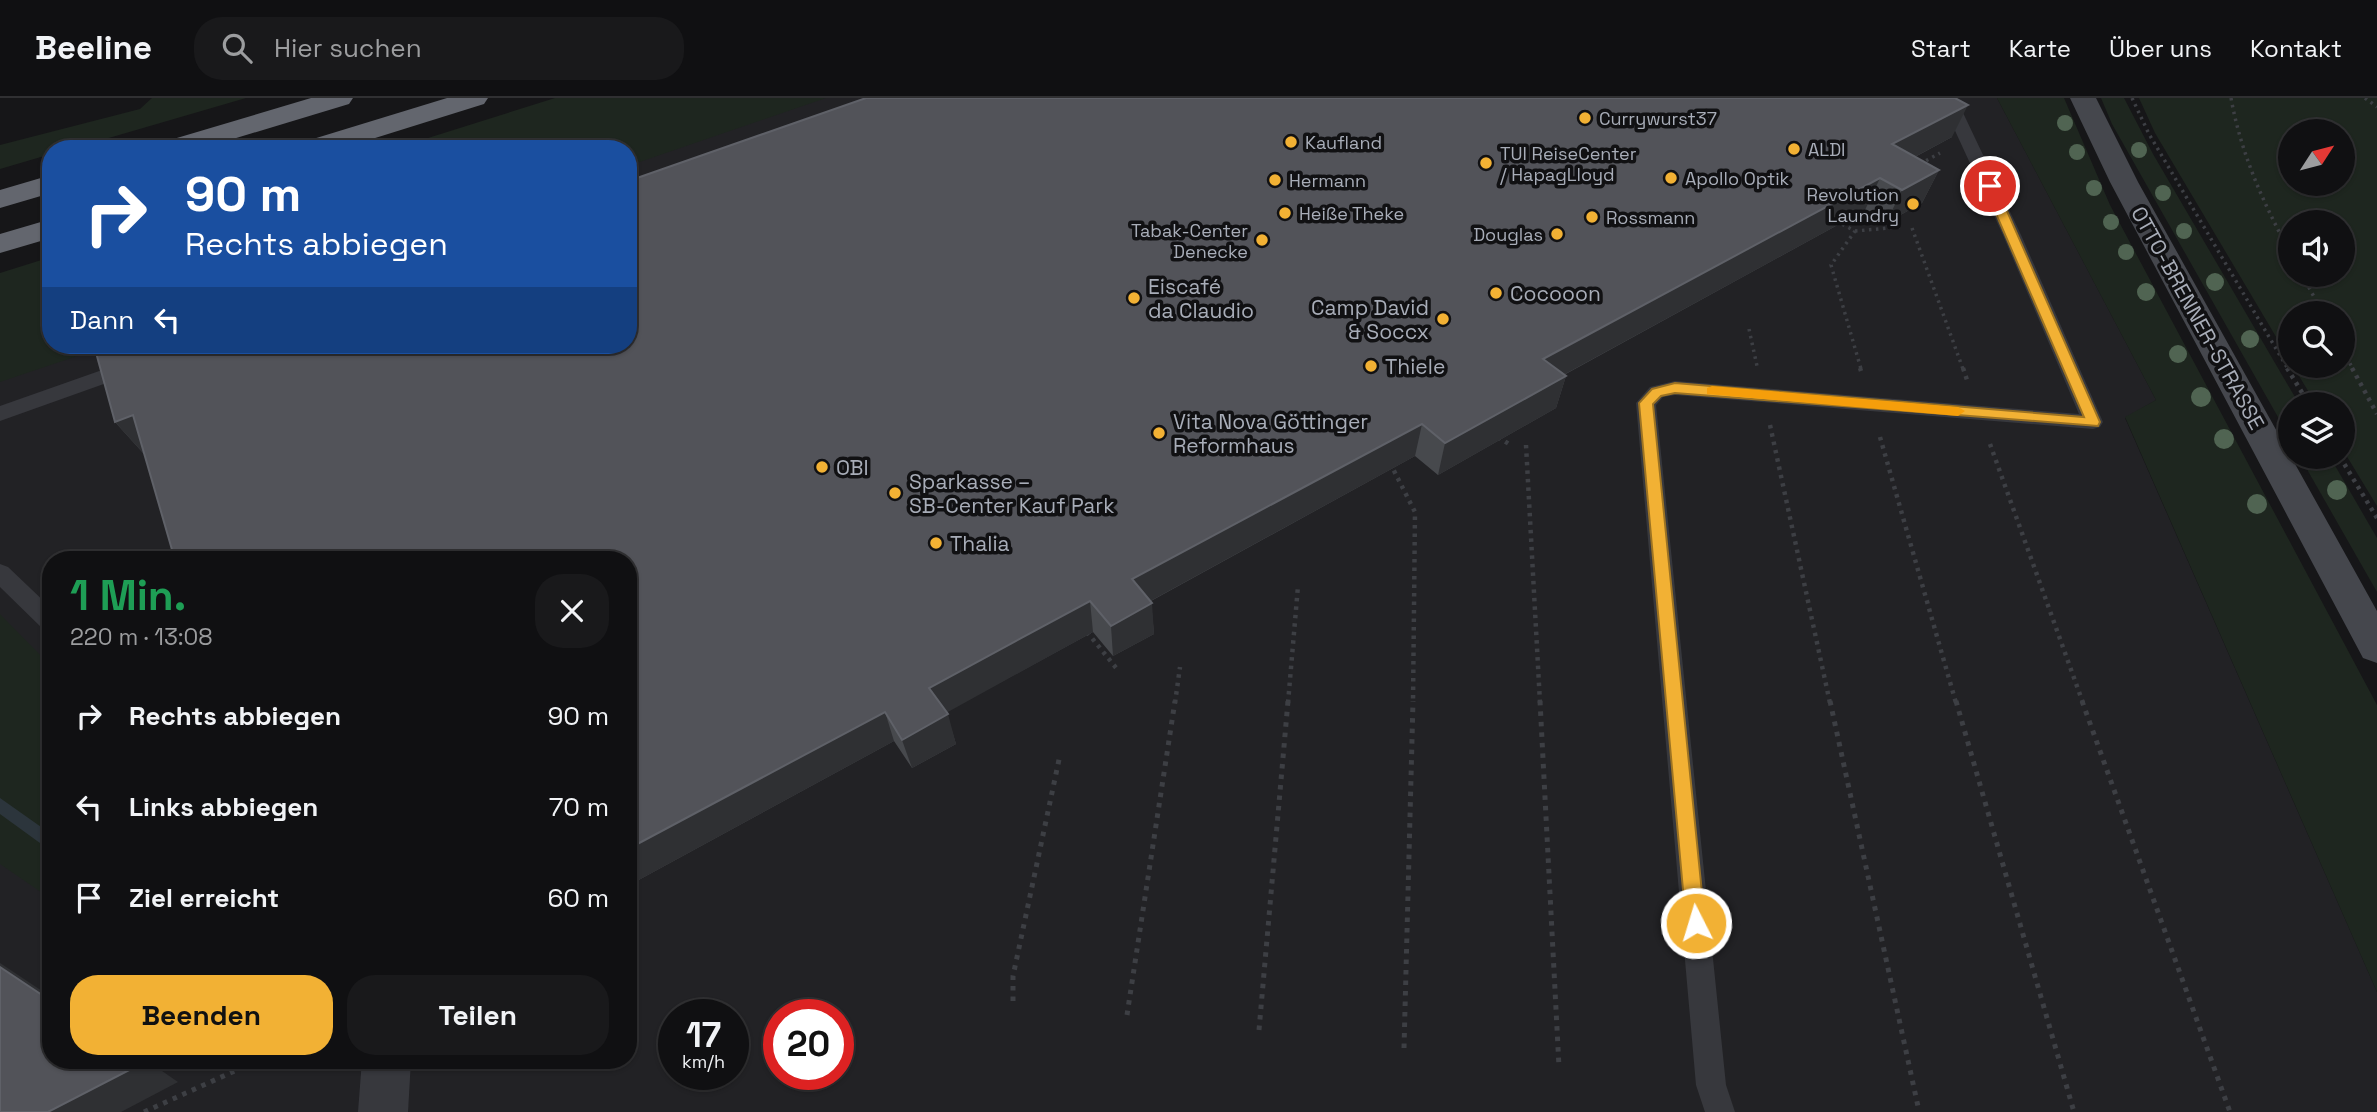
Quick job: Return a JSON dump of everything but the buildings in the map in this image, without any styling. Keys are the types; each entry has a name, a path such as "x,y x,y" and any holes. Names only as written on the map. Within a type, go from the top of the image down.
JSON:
{"highway":[{"path":"200,140 340,98"},
{"path":"339,140 475,98"},
{"path":"0,199 42,187"},
{"path":"0,244 42,232"}],"main road":[{"name":"OTTO-BRENNER-STRASSE","path":"2083,98 2124,183 2377,648"}],"street":[{"path":"383,1112 386,1069"}],"lane":[{"path":"1720,1112 1711,1085 1646,403 1657,392 1675,388 2093,422 1968,137 1948,98"},
{"path":"0,414 167,354"},
{"path":"0,573 42,614"}],"path":[{"path":"2132,98 2149,134 2302,392"},
{"path":"2231,98 2234,118 2262,193 2278,227"},
{"path":"2365,98 2377,107"},
{"path":"1909,170 1968,137"},
{"path":"1826,215 1855,231 1900,227"},
{"path":"1912,228 2230,1112"},
{"path":"1855,231 1831,265 2074,1112"},
{"path":"1749,329 1919,1111"},
{"path":"2355,373 2377,414"},
{"path":"1489,432 1509,444"},
{"path":"1526,445 1559,1067"},
{"path":"1386,454 1415,512 1416,610 1404,1048"},
{"path":"2347,469 2377,518"},
{"path":"1259,1030 1298,586"},
{"path":"1079,622 1117,669"},
{"path":"1127,1015 1180,667"},
{"path":"1013,1001 1013,976 1060,755"},
{"path":"144,1112 180,1093 218,1081 241,1069"}],"shaded area":[{"path":"152,98 246,98 102,140 42,140 42,157 0,169 0,145 140,109"},
{"path":"555,98 826,98 637,163 637,140 422,140"},
{"path":"727,98 1997,98 2156,400 2125,418 2377,992 2377,1112 0,1112 0,337 42,344 42,354 637,354 637,144"},
{"path":"1997,98 2064,98 2110,205 2377,705 2377,992 2125,417 2156,400"},
{"path":"2101,98 2124,98 2153,154 2278,368 2278,378 2284,378 2292,392 2278,392 2278,417 2112,124"},
{"path":"2139,98 2377,98 2377,506 2355,469 2355,392 2309,392 2300,378 2355,378 2355,301 2278,301 2278,340 2155,133"},
{"path":"42,260 42,354 83,354 0,382 0,273"},
{"path":"2307,469 2337,469 2377,538 2377,592"},
{"path":"0,614 42,657 42,893 0,864"}],"waterway":[{"path":"0,805 42,837"}],"slow traffic":[{"path":"1712,391 1958,411"}],"place":[{"name":"Currywurst37","path":"1585,118"},
{"name":"Kaufland","path":"1291,142"},
{"name":"ALDI","path":"1794,149"},
{"name":"TUI ReiseCenter / HapagLloyd","path":"1486,163"},
{"name":"Apollo Optik","path":"1671,178"},
{"name":"Hermann","path":"1275,180"},
{"name":"Revolution Laundry","path":"1913,204"},
{"name":"Heiße Theke","path":"1285,213"},
{"name":"Rossmann","path":"1592,217"},
{"name":"Douglas","path":"1557,234"},
{"name":"Tabak-Center Denecke","path":"1262,240"},
{"name":"Cocooon","path":"1496,293"},
{"name":"Eiscafé da Claudio","path":"1134,298"},
{"name":"Camp David & Soccx","path":"1443,319"},
{"name":"Thiele","path":"1371,366"},
{"name":"Vita Nova Göttinger Reformhaus","path":"1159,433"},
{"name":"OBI","path":"822,467"},
{"name":"Sparkasse – SB-Center Kauf Park","path":"895,493"},
{"name":"Thalia","path":"936,543"}],"route":[{"path":"1696,923 1646,403 1657,392 1675,388 2093,422 1990,186"}]}
